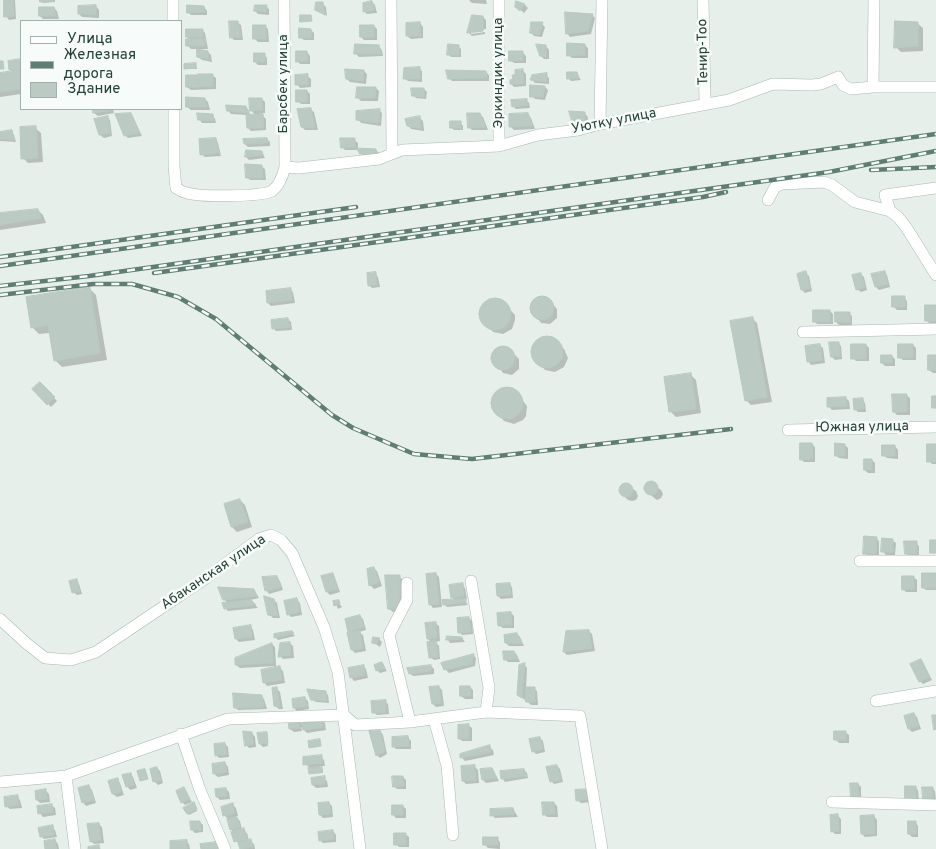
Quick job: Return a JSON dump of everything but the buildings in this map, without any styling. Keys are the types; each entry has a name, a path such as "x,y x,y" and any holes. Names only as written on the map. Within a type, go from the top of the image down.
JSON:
{"street":[{"path":"173,0 173,20"},
{"name":"Барсбек улица","path":"284,0 285,167"},
{"path":"390,0 392,154"},
{"name":"Эркиндик улица","path":"499,0 499,146"},
{"path":"600,124 602,0"},
{"name":"Тенир-Тоо","path":"703,0 705,104"},
{"path":"873,87 874,0"},
{"name":"Уютку улица","path":"285,167 299,168 379,159 402,150 411,149 499,146 538,135 578,130 600,124 729,100 773,84 812,85 821,84 838,77 840,82 851,89 936,87"},
{"path":"174,110 176,188 186,193 260,195 273,190 283,176 285,167"},
{"path":"768,200 775,187 782,184 824,182 855,202 890,211 906,227 936,275"},
{"path":"890,211 886,195 936,188"},
{"path":"803,332 936,329"},
{"name":"Южная улица","path":"788,430 936,427"},
{"name":"Абаканская улица","path":"0,619 46,658 70,660 79,658 96,652 206,578 259,539 271,535 281,540 292,553 324,627 338,672 360,849"},
{"path":"860,561 936,561"},
{"path":"407,582 407,600 388,635 410,722"},
{"path":"470,582 489,688 486,712"},
{"path":"876,701 936,692"},
{"path":"0,782 66,776 228,719 344,715 355,725 410,722 486,712 580,716 602,849"},
{"path":"434,718 448,766 453,835"},
{"path":"181,734 200,790 225,849"},
{"path":"66,776 75,849"},
{"path":"832,802 936,805"}],"railway":[{"path":"0,266 936,134"},
{"path":"0,286 89,276 829,172 936,151"},
{"path":"871,170 936,167"},
{"path":"154,273 703,197 726,192"},
{"path":"0,257 356,207"},
{"path":"0,295 93,284 132,284 178,297 216,319 332,415 353,428 414,454 472,459 731,429"}]}
